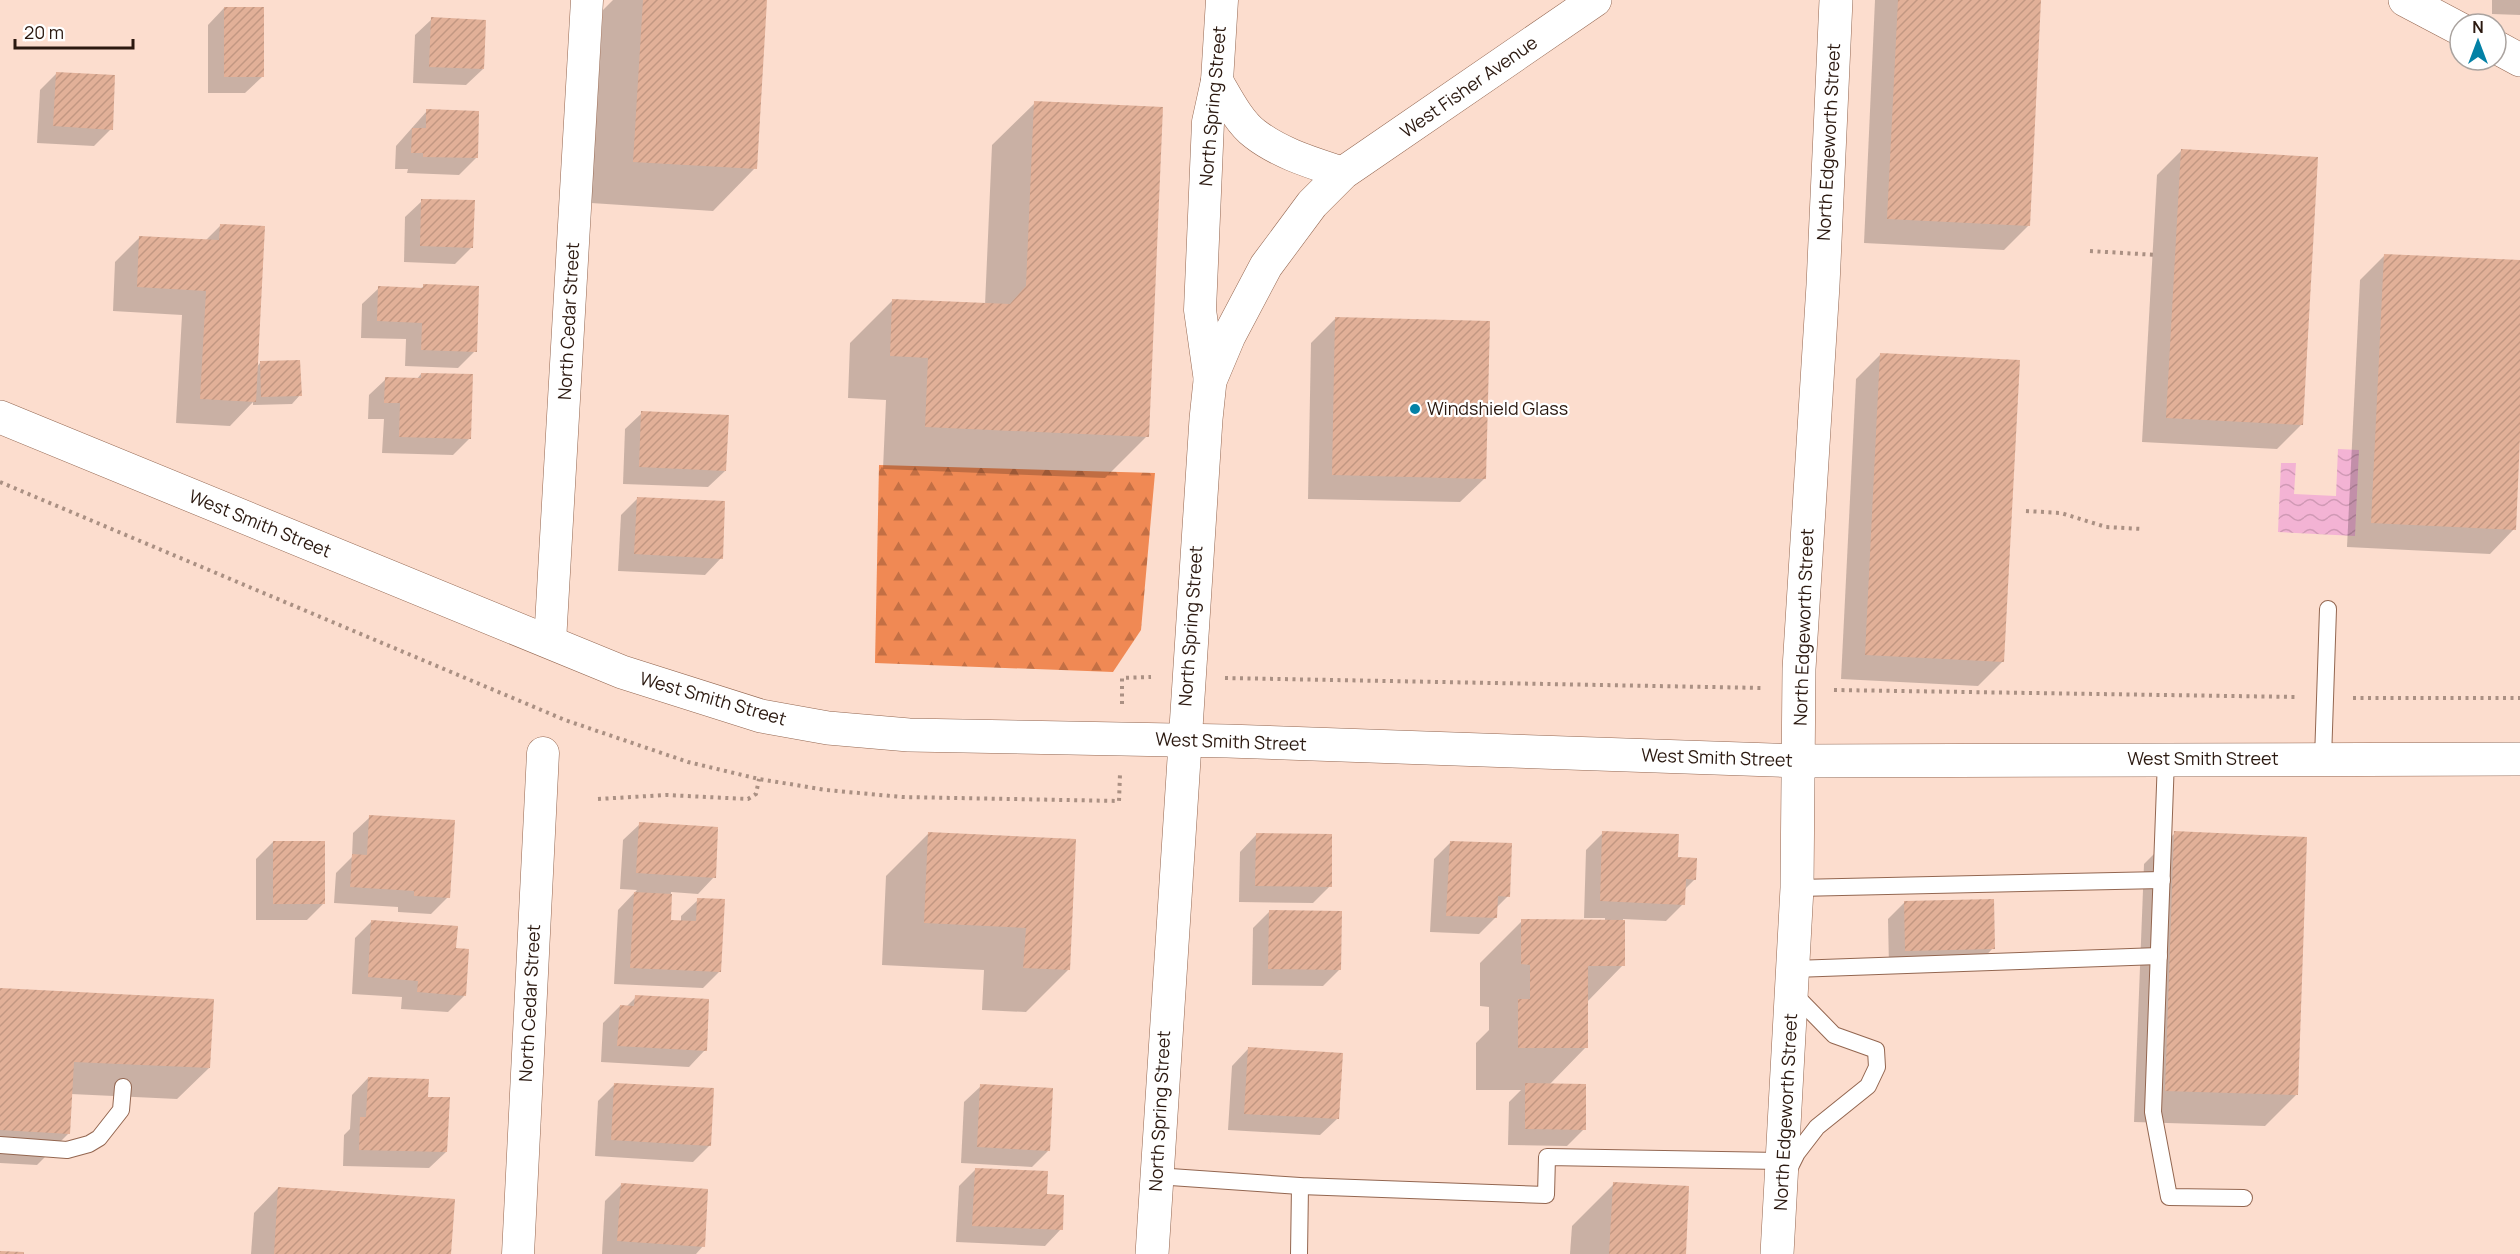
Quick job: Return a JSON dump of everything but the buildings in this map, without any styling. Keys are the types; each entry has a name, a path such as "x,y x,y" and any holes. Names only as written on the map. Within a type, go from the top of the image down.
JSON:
{"main road":[{"name":"West Fisher Avenue","path":"1210,381 1228,336 1266,266 1312,204 1343,174 1595,0"},
{"name":"North Edgeworth Street","path":"1778,1254 1797,888 1799,669 1823,285 1836,0"},
{"path":"2404,0 2448,23"},
{"name":"North Spring Street","path":"1152,1254 1183,740 1210,381"},
{"name":"West Smith Street","path":"0,417 622,672 761,716 828,728 909,735 1183,740 1799,761 2520,759"}],"street":[{"name":"North Cedar Street","path":"550,642 587,0"},
{"name":"North Spring Street","path":"1210,381 1200,310 1208,122 1217,81 1222,0"},
{"path":"1217,81 1253,133 1283,152 1343,174"},
{"name":"North Cedar Street","path":"518,1254 543,753"}],"lane":[{"path":"2323,759 2328,609"},
{"path":"2166,759 2153,1112 2169,1197 2244,1198"},
{"path":"1797,888 2162,880"},
{"path":"1793,981 2158,956"},
{"path":"1156,1176 1300,1186 1546,1195 1547,1157 1782,1174 1817,1127 1868,1086 1877,1067 1876,1050 1834,1035 1793,981"},
{"path":"0,1145 67,1150 89,1144 99,1138 121,1110 123,1087"},
{"path":"1299,1254 1300,1186"}],"path":[{"path":"2090,251 2157,255"},
{"path":"2026,511 2061,513 2106,527 2142,529"},
{"path":"598,799 666,795 748,799 756,794 759,779"}],"green space":[{"path":"879,465 1155,473 1141,630 1113,672 875,663"}],"water":[{"path":"2338,449 2359,450 2355,536 2278,532 2281,463 2296,463 2294,494 2336,496"}],"place":[{"name":"Windshield Glass","path":"1415,409"}]}
